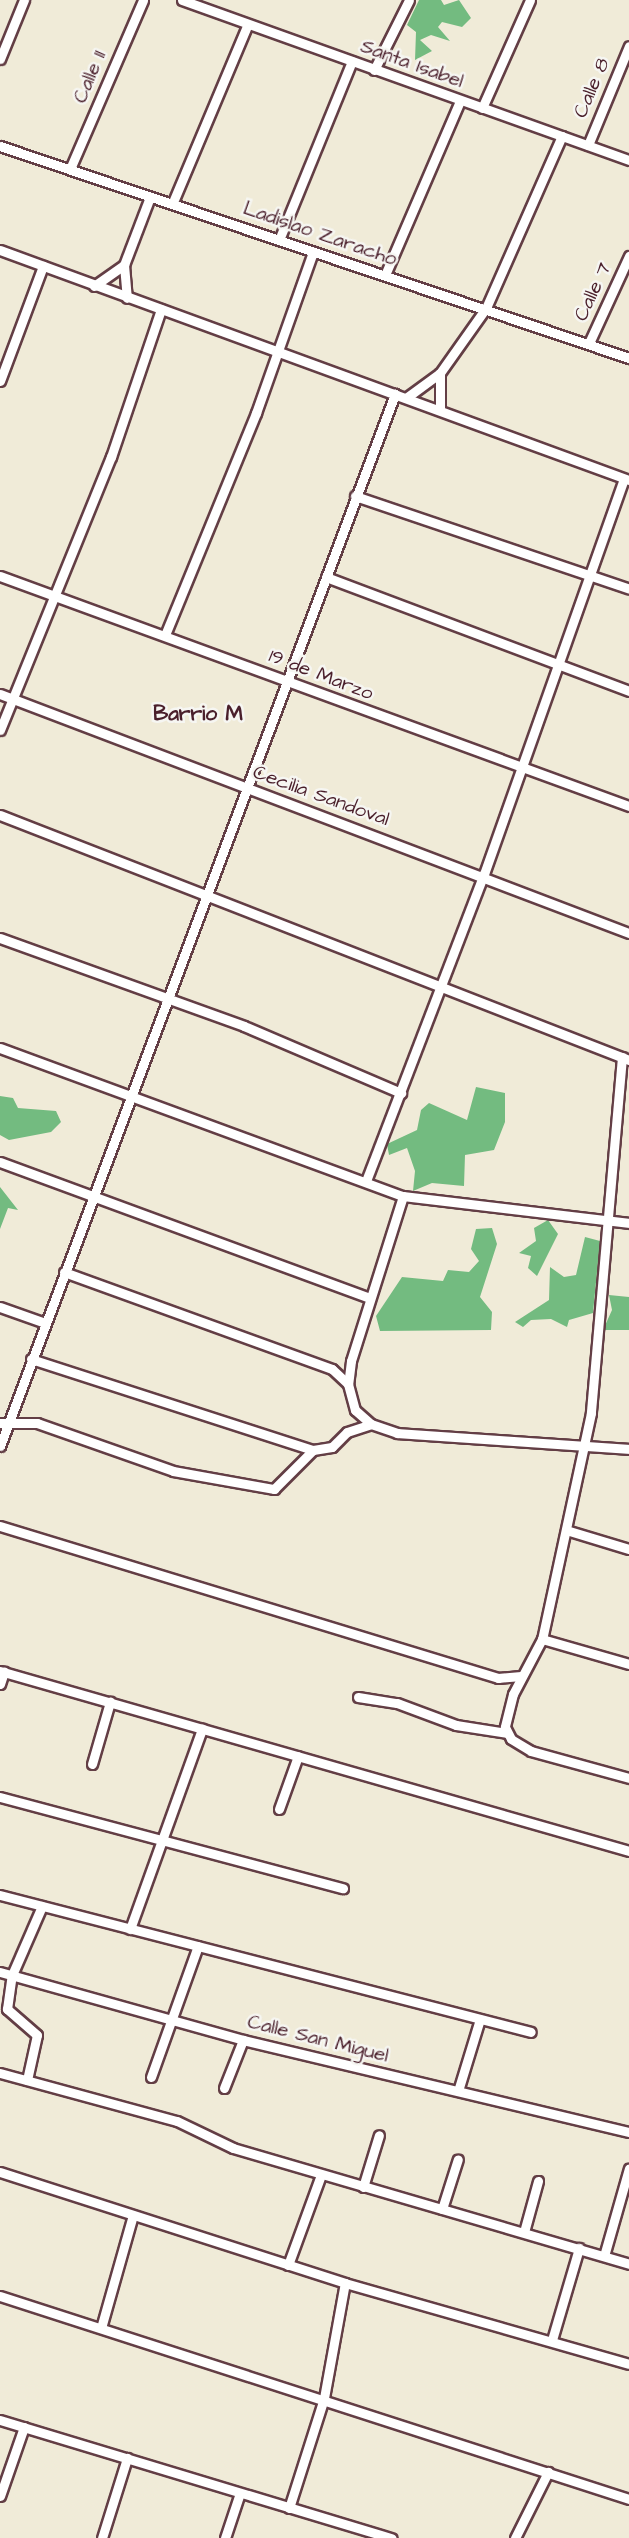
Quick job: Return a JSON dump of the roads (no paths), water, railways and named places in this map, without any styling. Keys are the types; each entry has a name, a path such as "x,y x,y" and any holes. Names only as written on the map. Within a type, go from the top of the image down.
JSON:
{"street":[{"path":"0,59 24,0"},
{"name":"Calle 11","path":"70,169 143,0"},
{"name":"Santa Isabel","path":"183,0 247,26 629,160"},
{"path":"374,70 409,0"},
{"path":"483,108 530,0"},
{"path":"173,202 247,26"},
{"name":"Calle 8","path":"588,145 629,46"},
{"path":"279,240 352,61"},
{"path":"385,275 460,101"},
{"path":"406,398 440,373 486,308 562,136"},
{"name":"Ladislao Zaracho","path":"0,146 150,197 173,202 313,252 486,308 629,358"},
{"path":"127,298 124,265 150,197"},
{"path":"0,250 626,479 587,577 558,667 484,874 366,1182"},
{"path":"165,635 277,351 313,252"},
{"name":"Calle 7","path":"589,343 629,256"},
{"path":"94,286 124,265"},
{"path":"0,381 43,266"},
{"path":"0,730 52,596 111,457 161,309"},
{"path":"440,373 440,410"},
{"path":"0,1446 3,1424 45,1323 166,997 208,893 396,394"},
{"path":"356,496 587,577 629,589"},
{"name":"19 de Marzo","path":"0,576 165,635 521,771 629,806"},
{"path":"326,577 558,667 629,691"},
{"name":"Cecilia Sandoval","path":"0,694 484,874 629,933"},
{"path":"0,815 443,984 625,1058 585,1445 542,1639 513,1694 507,1733"},
{"path":"0,938 166,997 401,1093"},
{"path":"0,1048 403,1196 629,1223"},
{"path":"0,1162 370,1298"},
{"path":"403,1196 370,1298 348,1384 355,1410 371,1424 397,1433 629,1449"},
{"path":"64,1272 332,1369 348,1384"},
{"path":"0,1306 45,1323"},
{"path":"31,1359 313,1450 332,1447 347,1432 371,1424"},
{"path":"3,1424 37,1423 117,1454 254,1488 274,1489 313,1450"},
{"path":"0,1526 498,1678 521,1676"},
{"path":"566,1530 629,1549"},
{"path":"542,1639 629,1664"},
{"path":"0,1684 2,1671 629,1851"},
{"path":"498,1678 513,1694"},
{"path":"358,1697 397,1703 456,1725 507,1733 531,1751 629,1778"},
{"path":"92,1764 110,1702"},
{"path":"130,1929 202,1729"},
{"path":"279,1809 298,1756"},
{"path":"0,1797 343,1888"},
{"path":"0,1895 531,2032"},
{"path":"27,2080 37,2035 7,2009 12,1975 42,1906"},
{"path":"151,2077 198,1946"},
{"name":"Calle San Miguel","path":"0,1972 243,2040 629,2132"},
{"path":"459,2091 480,2019"},
{"path":"224,2088 243,2040"},
{"path":"1,2076 27,2080 177,2121 233,2148 629,2264"},
{"path":"363,2187 379,2135"},
{"path":"442,2209 458,2159"},
{"path":"604,2256 629,2168"},
{"path":"0,2172 345,2283 552,2340 629,2364"},
{"path":"288,2265 321,2175"},
{"path":"524,2232 538,2181"},
{"path":"101,2328 133,2215"},
{"path":"552,2340 579,2248"},
{"path":"289,2508 324,2398 345,2283"},
{"path":"0,2296 324,2398 629,2499"},
{"path":"0,2420 392,2538"},
{"path":"0,2496 24,2427"},
{"path":"102,2538 127,2458"},
{"path":"515,2538 548,2472"},
{"path":"225,2538 240,2493"}],"district":[{"name":"Barrio M","path":"198,714"}]}
